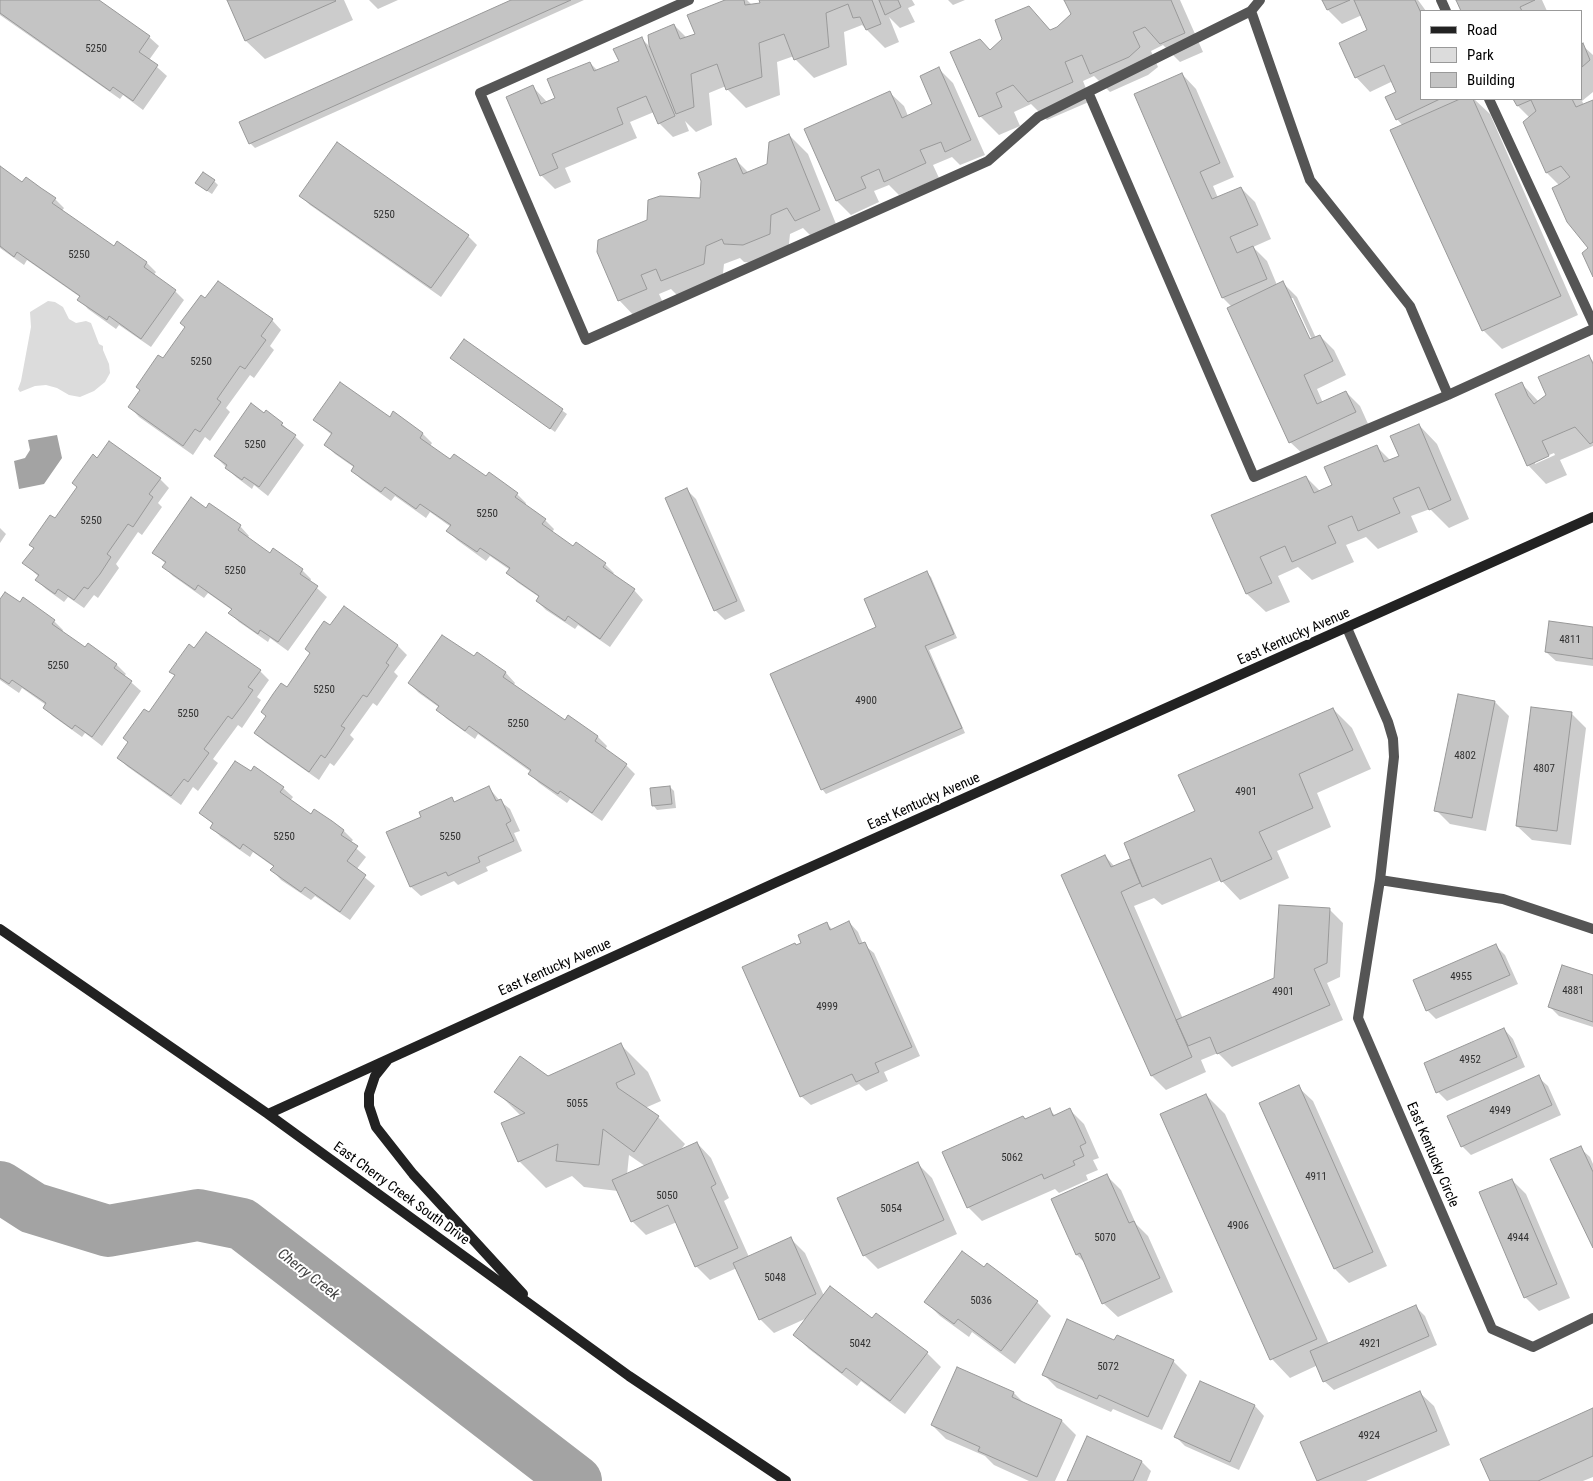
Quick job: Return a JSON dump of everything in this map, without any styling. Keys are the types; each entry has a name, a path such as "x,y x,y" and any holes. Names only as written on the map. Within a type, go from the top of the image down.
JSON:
{"street":[{"path":"688,0 480,93 586,340 988,161 1038,117 1251,11 1260,0"},
{"path":"1251,11 1310,180 1410,306 1448,395"},
{"path":"1088,92 1254,477 1448,395 1593,329"},
{"path":"1489,100 1593,323"},
{"name":"East Kentucky Avenue","path":"268,1114 1036,766 1593,518"},
{"name":"East Kentucky Circle","path":"1347,628 1380,702 1393,739 1394,757 1380,880 1358,1018 1492,1329 1533,1348 1593,1318"},
{"path":"1380,880 1503,899 1593,929"},
{"name":"East Cherry Creek South Drive","path":"0,929 268,1114 629,1376 786,1481"},
{"path":"389,1058 375,1076 369,1094 369,1106 376,1127 413,1174 539,1311"}],"green space":[{"path":"48,301 55,302 63,307 69,319 76,323 86,321 91,323 99,344 103,346 109,364 110,373 105,382 94,391 80,397 69,395 57,388 46,385 35,386 20,392 18,389 31,327 30,312"}],"shaded area":[{"path":"57,435 62,458 44,484 19,489 14,461 25,458 30,450 28,440"}],"building":[{"path":"0,0 99,0 150,36 139,52 158,65 133,101 113,87 110,91 0,13"},
{"path":"227,0 335,0 336,1 245,41"},
{"path":"511,0 571,0 249,144 239,122"},
{"path":"725,0 744,0 745,5 760,3 759,0 872,0 881,24 866,30 860,17 853,18 848,4 826,13 829,47 794,60 784,34 759,43 762,77 726,90 717,64 691,74 694,107 676,114 649,45 648,35 674,24 680,39 695,34 687,15"},
{"path":"879,0 898,0 901,7 885,15"},
{"path":"1064,0 1171,0 1185,33 1160,44 1145,27 1133,32 1140,47 1129,57 1090,74 1082,55 1065,62 1073,82 1028,102 1013,85 996,93 1002,107 979,117 950,52 980,39 990,50 1002,39 995,20 1029,6 1050,30 1057,27 1071,14"},
{"path":"1322,0 1350,0 1327,10"},
{"path":"1354,0 1415,0 1420,11 1420,100 1438,100 1396,120 1385,97 1396,92 1384,65 1355,78 1339,43 1367,30"},
{"path":"1456,0 1535,0 1520,7 1522,10 1461,10"},
{"path":"642,37 675,116 658,124 646,96 617,108 623,124 552,154 558,168 540,176 506,97 533,85 541,104 555,98 547,79 590,62 594,71 619,61 613,49"},
{"path":"1583,43 1590,60 1583,66"},
{"path":"939,67 971,140 945,152 941,142 920,150 926,163 884,182 879,169 861,177 866,188 836,201 804,129 890,91 902,118 932,104 920,76"},
{"path":"1182,73 1220,163 1200,172 1212,199 1241,187 1258,225 1230,237 1237,253 1253,246 1267,279 1222,298 1134,94"},
{"path":"1458,100 1473,100 1561,296 1482,331 1390,130"},
{"path":"1514,100 1531,100 1517,106"},
{"path":"1531,100 1572,100 1576,107 1593,100 1593,277 1582,253 1588,248 1567,222 1552,188 1570,177 1561,166 1546,173 1523,122 1536,111"},
{"path":"789,134 820,210 795,221 787,208 771,215 770,234 743,245 724,244 722,239 706,246 704,264 661,281 656,269 641,275 647,289 618,301 597,252 598,240 647,220 648,200 660,196 700,198 701,181 698,173 736,158 743,174 767,164 769,142"},
{"path":"337,142 469,235 431,288 299,196"},
{"path":"0,166 22,182 26,177 56,198 52,203 114,246 117,241 147,262 144,267 176,290 141,339 109,316 107,320 77,300 80,296 17,252 14,257 0,246"},
{"path":"203,172 215,180 207,191 195,183"},
{"path":"218,281 273,319 261,336 266,340 245,369 240,366 217,399 221,402 200,432 195,429 183,446 128,407 140,390 136,387 158,355 163,358 185,327 180,323 201,295 205,298"},
{"path":"1283,281 1310,339 1320,335 1333,361 1304,375 1317,404 1346,391 1356,412 1289,443 1227,308"},
{"path":"464,339 563,409 550,429 450,358"},
{"path":"1589,355 1593,364 1593,442 1590,444 1575,427 1542,441 1549,456 1527,466 1495,394 1522,382 1534,404 1546,395 1538,377"},
{"path":"340,382 390,417 393,411 423,433 420,438 450,459 454,454 486,476 489,472 518,493 515,497 546,519 542,524 573,546 576,542 606,563 603,567 635,589 600,639 568,616 565,621 536,601 539,596 506,573 510,568 480,548 477,552 446,531 451,525 420,504 416,509 385,487 381,492 351,471 354,466 324,445 332,433 313,420"},
{"path":"251,403 264,413 266,410 283,423 281,425 296,435 259,487 244,477 242,480 225,468 227,465 214,456"},
{"path":"1419,424 1451,500 1429,510 1419,487 1393,498 1400,513 1358,531 1352,516 1328,526 1336,543 1292,562 1285,546 1260,557 1272,583 1246,594 1211,515 1306,476 1314,493 1332,485 1324,467 1377,445 1384,462 1399,456 1390,436"},
{"path":"109,441 161,478 149,494 153,497 133,527 128,524 107,554 111,557 100,574 88,589 84,587 74,600 58,589 55,594 35,580 39,575 22,563 34,548 29,545 50,515 55,518 77,487 72,483 93,454 97,458"},
{"path":"687,488 737,601 714,611 665,498"},
{"path":"191,497 206,508 209,503 241,525 238,530 270,553 273,548 303,569 300,574 318,586 278,642 260,630 258,634 228,613 232,609 198,585 195,590 162,567 166,562 152,553"},
{"path":"927,571 954,634 925,646 962,728 821,790 770,674 876,627 864,599"},
{"path":"5,592 20,602 23,597 55,620 52,624 85,647 88,643 117,664 114,668 132,681 92,737 75,725 72,729 43,708 46,703 12,680 9,684 0,678 0,599"},
{"path":"344,606 398,645 386,663 389,665 367,697 363,695 341,726 345,728 325,758 321,755 309,772 254,733 266,716 261,712 281,683 287,687 310,653 305,649 324,621 330,625"},
{"path":"1549,621 1593,627 1593,659 1545,652"},
{"path":"206,632 261,670 248,687 253,690 244,703 232,719 228,716 204,749 209,753 188,782 184,779 171,796 117,758 128,742 123,738 144,709 149,712 175,675 169,672 189,644 194,648"},
{"path":"442,635 474,656 477,652 506,672 503,677 565,720 568,715 598,736 595,741 627,764 592,813 560,791 558,794 528,774 531,770 469,726 465,731 436,710 439,706 408,683"},
{"path":"1458,694 1495,701 1472,818 1434,811"},
{"path":"1531,707 1572,712 1557,831 1516,826"},
{"path":"1333,708 1353,750 1299,774 1313,808 1259,832 1272,859 1221,882 1211,858 1142,887 1124,843 1195,811 1178,775"},
{"path":"235,761 251,771 254,766 284,787 280,792 311,814 314,809 332,821 344,830 341,835 358,846 347,861 366,875 340,912 305,887 301,892 270,870 274,866 243,844 240,849 210,828 213,823 199,813"},
{"path":"489,786 496,801 501,799 511,821 506,824 514,841 478,857 480,862 448,876 446,872 410,887 386,832 421,817 419,812 452,797 454,802"},
{"path":"670,786 672,804 652,806 650,788"},
{"path":"1105,855 1111,867 1130,859 1140,883 1121,892 1192,1057 1151,1076 1061,875"},
{"path":"1279,905 1330,908 1327,963 1314,969 1330,1005 1217,1054 1210,1037 1188,1046 1176,1020 1274,978"},
{"path":"849,921 859,944 865,942 912,1047 875,1063 879,1072 856,1082 852,1074 800,1097 742,967 795,943 796,945 801,943 798,935 827,922 830,930"},
{"path":"1496,944 1510,975 1426,1011 1413,980"},
{"path":"1562,965 1593,975 1593,1022 1548,1007"},
{"path":"1504,1028 1517,1057 1436,1093 1424,1063"},
{"path":"621,1043 635,1074 616,1083 618,1088 659,1116 634,1152 603,1129 599,1165 556,1161 558,1144 518,1162 501,1123 525,1113 494,1092 520,1056 548,1076"},
{"path":"1539,1075 1552,1105 1461,1147 1447,1116"},
{"path":"1299,1085 1373,1252 1334,1269 1259,1103"},
{"path":"1206,1094 1317,1339 1270,1360 1160,1114"},
{"path":"1050,1108 1053,1116 1070,1108 1086,1143 1080,1146 1084,1156 1073,1161 1075,1165 1044,1179 1042,1174 967,1208 942,1152 1023,1116 1025,1119"},
{"path":"697,1142 716,1184 711,1187 738,1248 695,1267 668,1205 631,1222 612,1180"},
{"path":"1581,1146 1593,1172 1593,1248 1550,1159"},
{"path":"918,1162 944,1220 863,1256 837,1198"},
{"path":"1107,1174 1129,1223 1134,1221 1160,1278 1102,1304 1080,1253 1076,1255 1051,1199"},
{"path":"1512,1179 1557,1284 1524,1298 1479,1192"},
{"path":"791,1237 816,1294 759,1320 733,1263"},
{"path":"962,1251 984,1267 987,1263 1038,1301 1001,1351 958,1319 954,1324 924,1302"},
{"path":"830,1286 872,1318 876,1313 928,1352 890,1401 846,1368 842,1373 793,1335"},
{"path":"1416,1305 1429,1336 1323,1382 1310,1351"},
{"path":"1067,1319 1114,1340 1117,1335 1174,1360 1148,1417 1099,1395 1097,1399 1042,1375"},
{"path":"957,1367 1014,1392 1012,1397 1062,1420 1037,1477 978,1451 980,1447 931,1425"},
{"path":"1200,1381 1255,1405 1230,1462 1174,1437"},
{"path":"1420,1391 1437,1431 1317,1481 1300,1442"},
{"path":"1593,1408 1593,1456 1538,1481 1490,1481 1480,1459"},
{"path":"1087,1436 1142,1461 1133,1481 1067,1481"}],"waterway":[{"name":"Cherry Creek","path":"0,1187 33,1208 108,1231 198,1215 242,1224 576,1481"}]}
